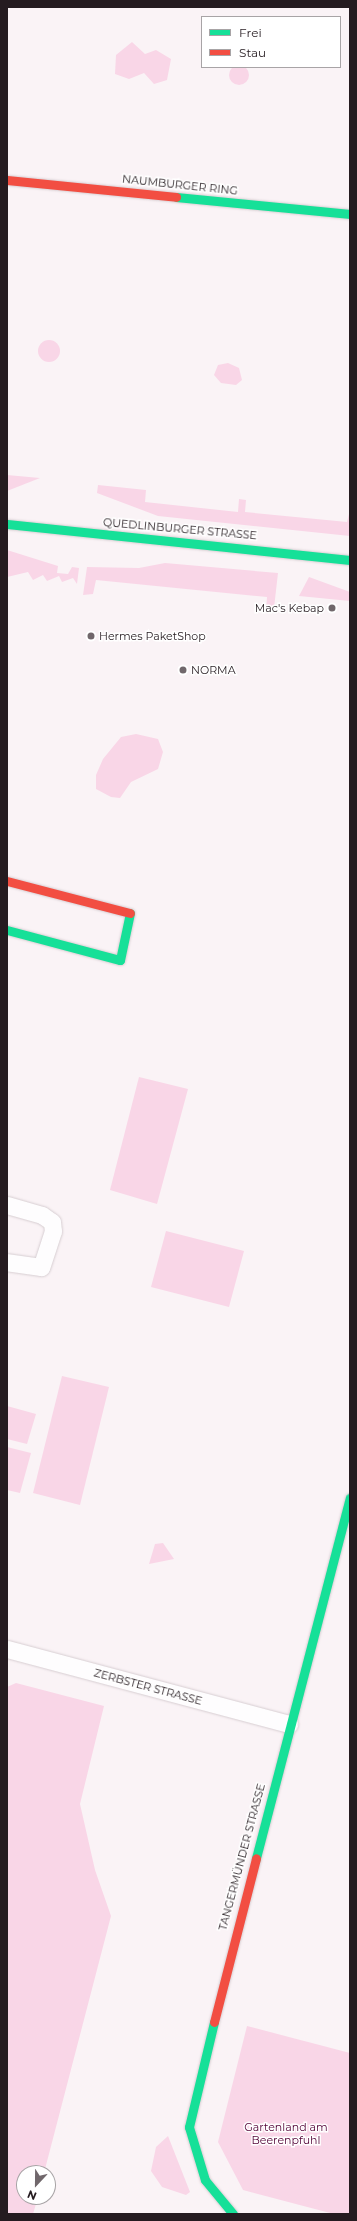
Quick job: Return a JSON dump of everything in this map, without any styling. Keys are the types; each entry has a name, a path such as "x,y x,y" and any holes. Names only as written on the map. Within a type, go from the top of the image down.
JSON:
{"street":[{"name":"NAUMBURGER RING","path":"7,180 350,214"},
{"name":"QUEDLINBURGER STRASSE","path":"7,524 310,553 350,560"},
{"path":"7,881 132,914 120,960 7,930"},
{"path":"7,1205 42,1215 52,1222 53,1230 40,1268 7,1262"},
{"name":"TANGERMÜNDER STRASSE","path":"233,2214 205,2180 189,2127 289,1724 350,1498"},
{"name":"ZERBSTER STRASSE","path":"7,1649 289,1724"}],"green space":[{"path":"132,42 145,54 156,50 171,59 167,80 154,84 144,73 129,79 115,74 116,55"},
{"path":"232,68 246,68 249,71 249,79 243,85 235,85 229,79 229,71"},
{"path":"49,340 57,343 60,351 57,359 49,362 41,359 38,351 41,343"},
{"path":"228,363 239,368 242,380 236,385 221,383 214,375 218,365"},
{"path":"7,475 40,478 7,491"},
{"path":"98,485 146,490 145,502 238,512 239,499 246,500 245,512 347,522 350,510 350,536 158,516 97,493"},
{"path":"7,550 58,566 57,573 68,574 72,567 79,568 77,584 73,578 62,582 59,576 47,581 43,575 33,580 28,572 7,577"},
{"path":"165,563 278,573 274,608 271,613 266,611 267,597 96,580 93,594 83,595 87,567 139,568"},
{"path":"309,577 350,592 350,601 299,596"},
{"path":"136,734 158,739 163,752 158,769 131,782 120,798 111,797 96,789 96,775 103,759 121,737"},
{"path":"139,1077 188,1089 157,1204 110,1190"},
{"path":"166,1231 244,1251 229,1307 151,1287"},
{"path":"62,1376 109,1387 80,1505 33,1493"},
{"path":"7,1406 36,1414 27,1444 7,1439"},
{"path":"7,1447 31,1453 20,1493 7,1490"},
{"path":"163,1543 174,1559 149,1564 155,1544"},
{"path":"16,1683 104,1706 80,1804 95,1870 111,1916 46,2165 16,2165 16,2205 36,2205 33,2214 7,2214 7,1687"},
{"name":"Gartenland am Beerenpfuhl","path":"247,2026 350,2053 350,2214 334,2214 243,2190 218,2142"},
{"path":"168,2136 190,2192 186,2195 162,2187 151,2171 156,2147"}],"traffic: fast":[{"path":"176,197 350,214"},
{"path":"7,524 350,560"},
{"path":"7,930 120,960 130,913"},
{"path":"256,1858 350,1498"},
{"path":"214,2022 189,2127 205,2180 233,2214"}],"traffic: jam":[{"path":"7,180 176,197"},
{"path":"7,881 130,913"},
{"path":"214,2022 256,1858"}],"place":[{"name":"Mac's Kebap","path":"332,608"},
{"name":"Hermes PaketShop","path":"91,636"},
{"name":"NORMA","path":"183,670"}]}
